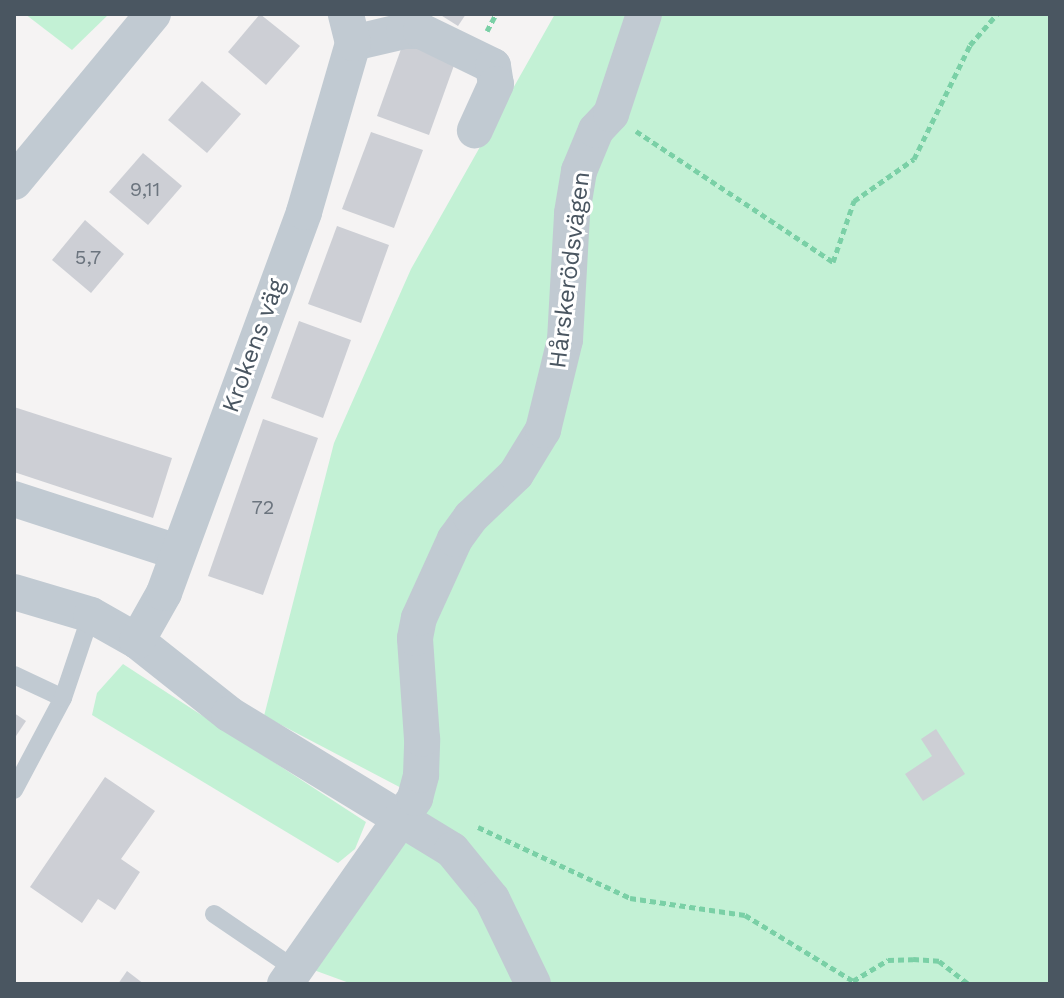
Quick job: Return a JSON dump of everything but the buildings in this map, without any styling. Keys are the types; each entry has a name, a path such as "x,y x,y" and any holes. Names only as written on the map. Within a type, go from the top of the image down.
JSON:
{"street":[{"path":"14,182 153,14"},
{"name":"Hårskerödsvägen","path":"290,976 415,798 421,775 415,638 419,618 455,539 471,517 516,474 543,430 565,340 572,213 579,171 596,130 611,114 644,14"},
{"name":"Krokens väg","path":"137,641 159,604 304,212 350,28 421,31 493,66 496,84 475,130"},
{"path":"14,499 177,552"},
{"path":"14,592 91,615 137,641 229,714 452,850 492,899 533,984"}],"lane":[{"path":"14,790 63,698 91,615"},
{"path":"14,675 63,698"},
{"path":"214,914 290,976"}],"path":[{"path":"611,114 833,262 854,201 914,159 970,45 997,14"},
{"path":"472,825 630,898 745,915 853,981 888,960 913,959 939,961 968,984"}],"green space":[{"path":"25,14 109,14 72,50"},
{"path":"555,14 1050,14 1050,984 352,984 311,969 428,802 264,716 334,443 411,269"},
{"path":"123,664 366,822 355,849 338,863 92,715 97,693"}]}
